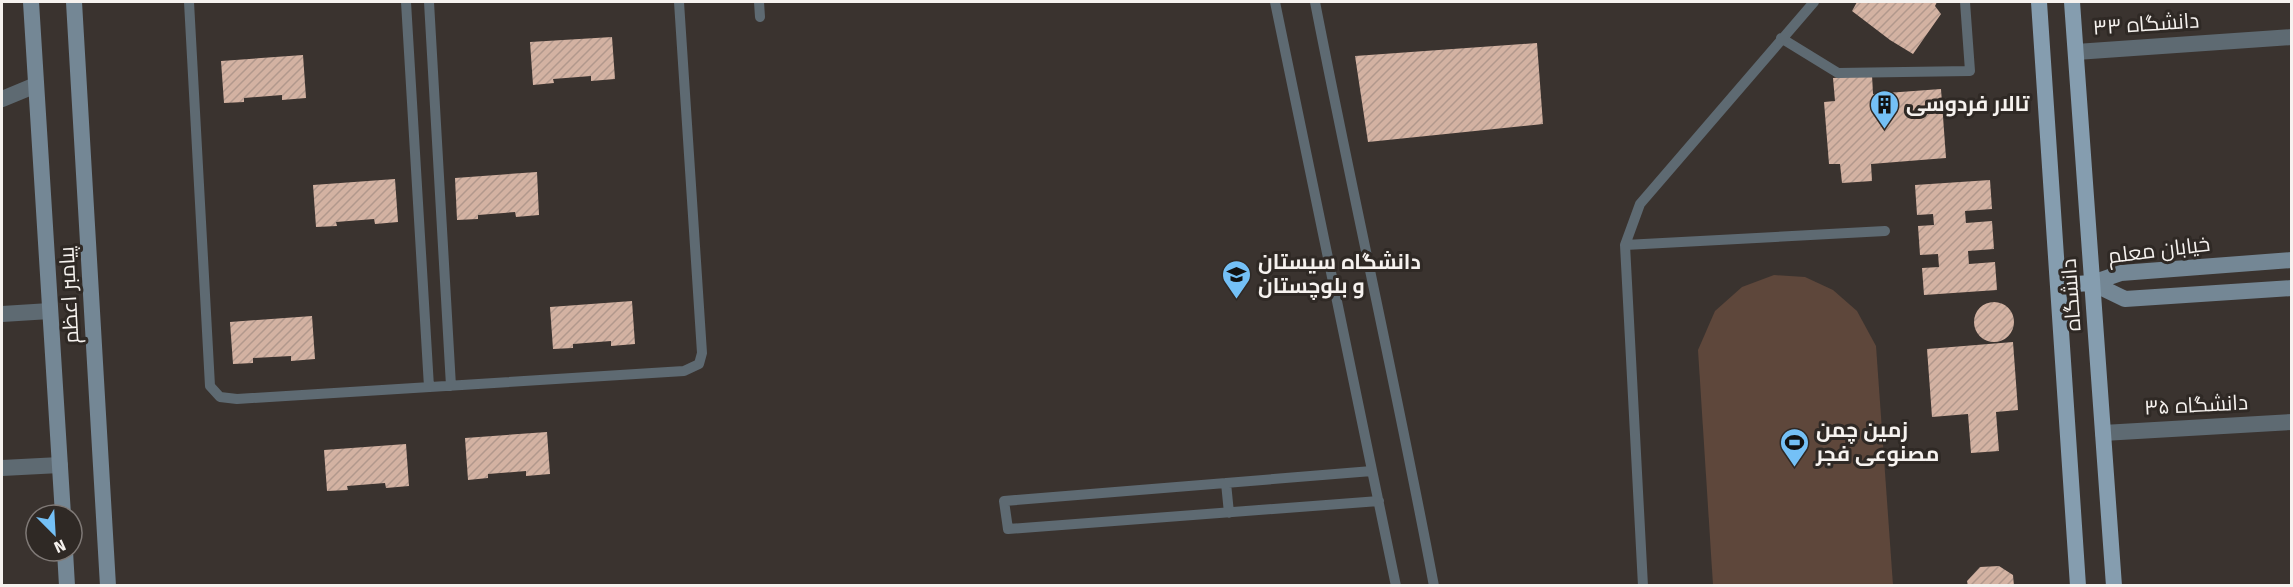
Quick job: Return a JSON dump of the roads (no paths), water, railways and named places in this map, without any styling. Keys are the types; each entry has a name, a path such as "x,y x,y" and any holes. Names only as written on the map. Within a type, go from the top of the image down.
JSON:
{"main road":[{"name":"پیامبر اعظم","path":"31,2 62,503"},
{"name":"پیامبر اعظم","path":"75,2 108,585"},
{"name":"دانشگاه","path":"2039,2 2078,585"},
{"name":"دانشگاه","path":"2072,2 2114,585"},
{"name":"خیابان معلم","path":"2092,283 2121,273 2292,260"},
{"path":"2267,262 2269,290"},
{"path":"2058,285 2092,283"},
{"name":"خیابان معلم","path":"2092,283 2125,299 2292,288"},
{"path":"66,563 67,585"}],"street":[{"name":"دانشگاه ۳۳","path":"2076,52 2292,36"},
{"path":"2,99 36,85"},
{"path":"2,314 50,311"},
{"name":"دانشگاه ۳۵","path":"2103,433 2292,422"},
{"path":"2,468 60,465"}],"lane":[{"path":"189,2 210,386 220,397 237,399 684,371 699,364 702,353 679,2"},
{"path":"406,2 429,387"},
{"path":"429,2 451,386"},
{"path":"759,2 760,17"},
{"path":"1275,2 1396,585"},
{"path":"1316,2 1347,169 1405,433 1434,585"},
{"path":"1643,585 1625,245 1640,204 1814,2"},
{"path":"1781,38 1838,73 1970,71 1965,2"},
{"path":"1625,245 1885,231"},
{"path":"1372,471 1004,501 1008,529 1379,501"},
{"path":"1226,483 1229,513"}],"place":[{"name":"تالار فردوسی","path":"1885,130"},
{"name":"دانشگاه سیستان و بلوچستان","path":"1237,300"},
{"name":"زمین چمن مصنوعی فجر","path":"1795,468"}]}
